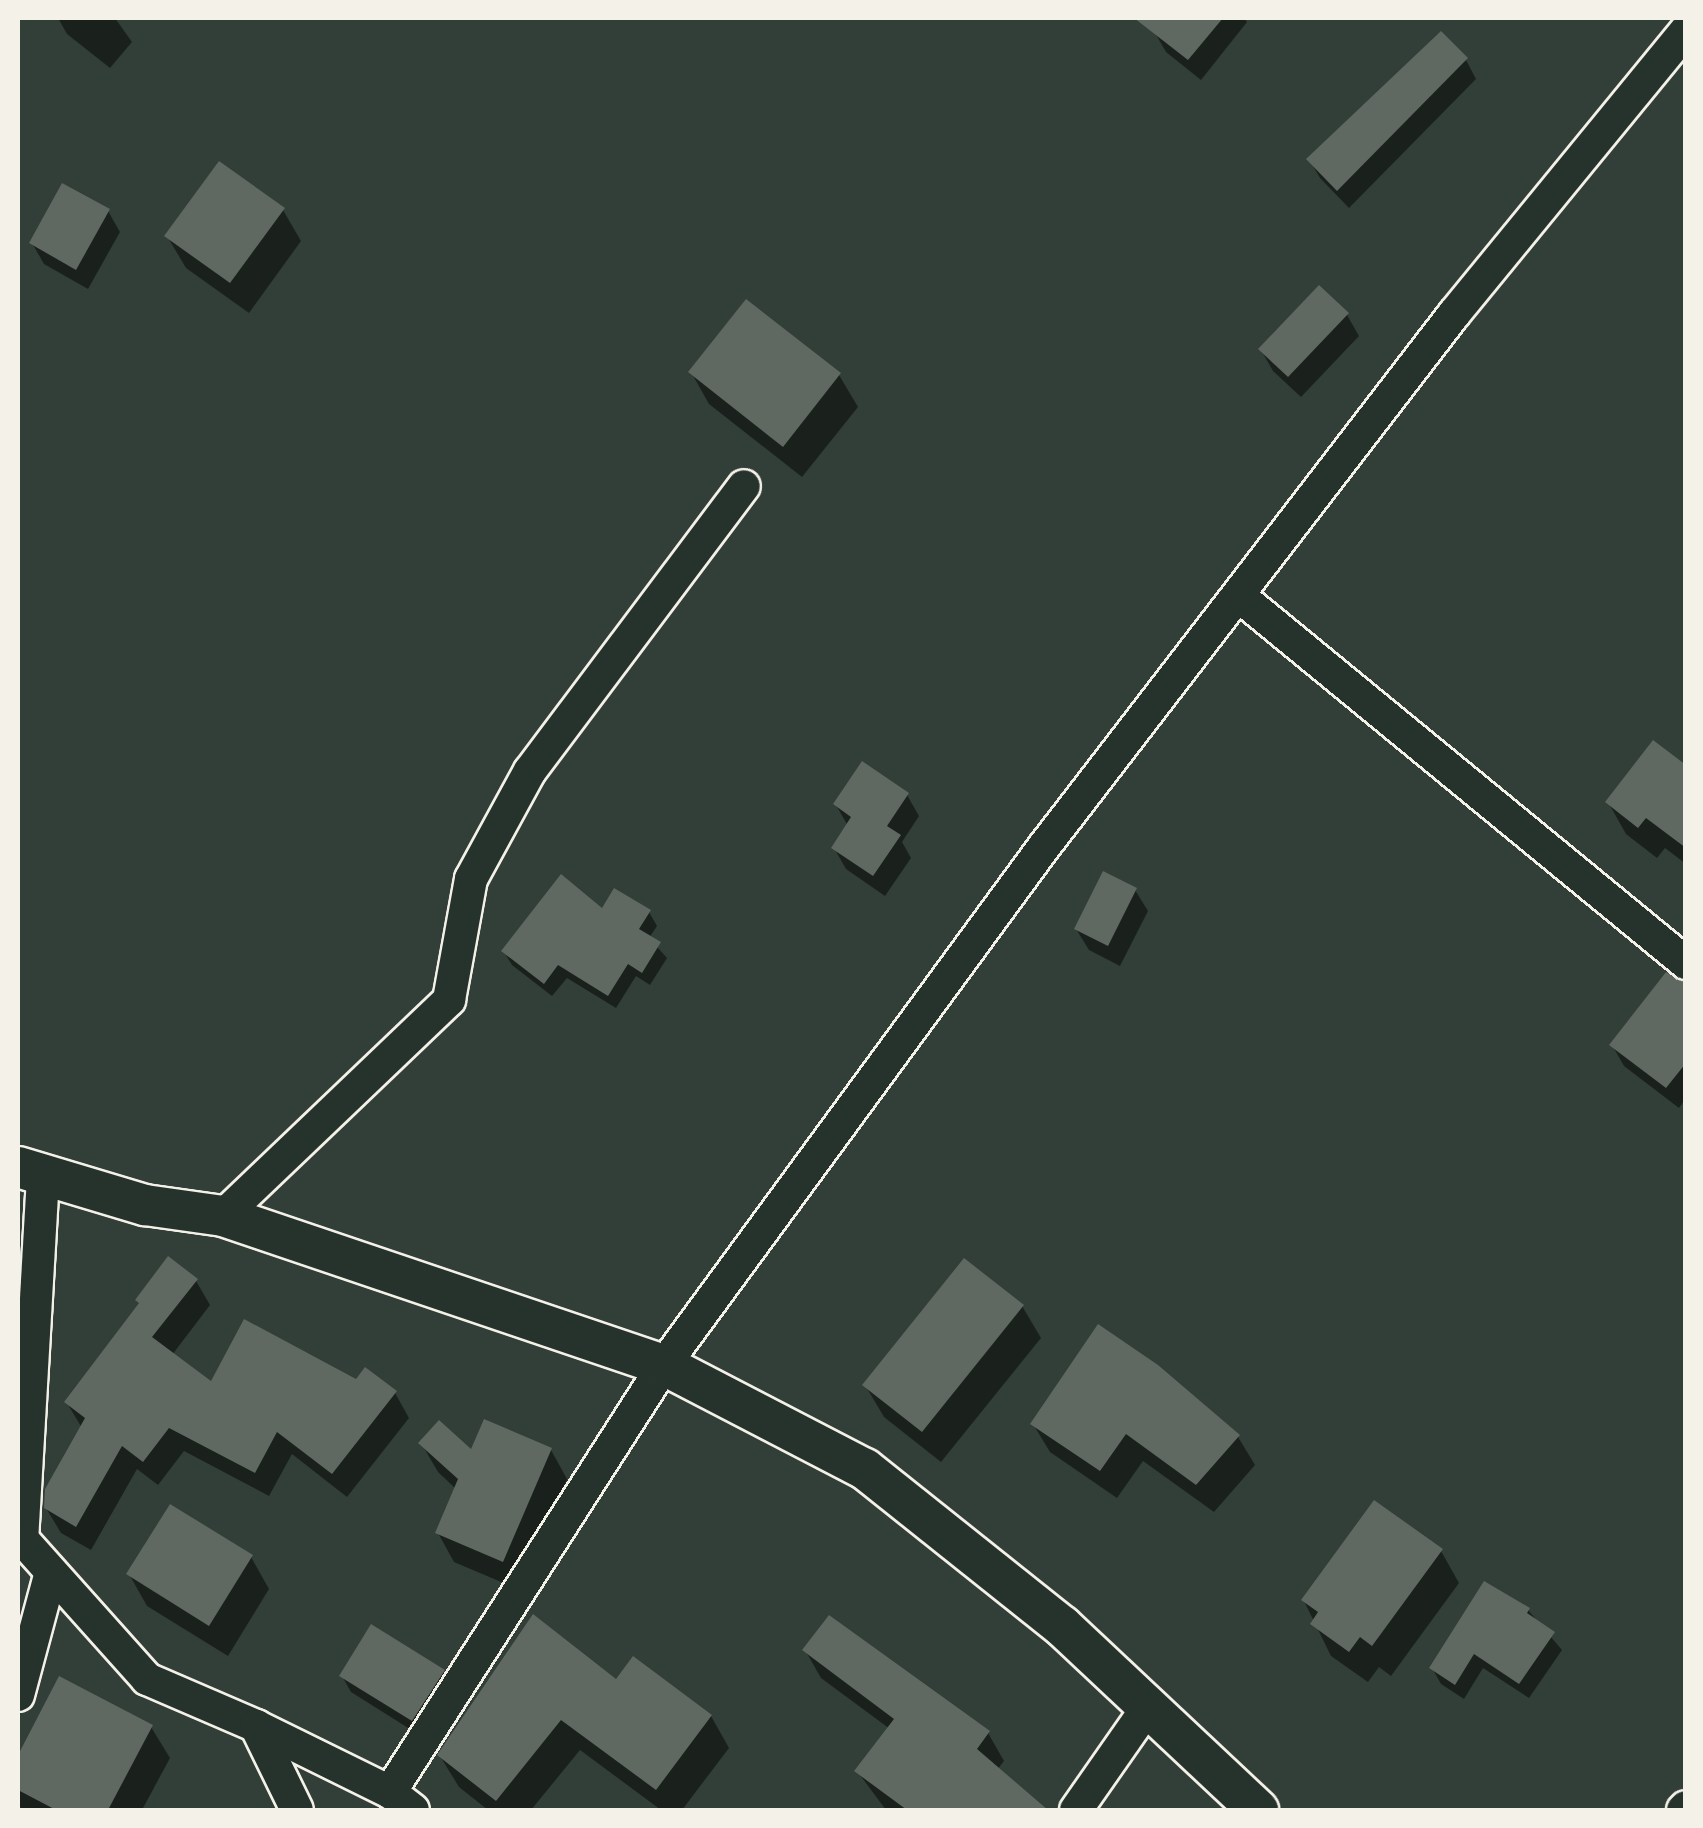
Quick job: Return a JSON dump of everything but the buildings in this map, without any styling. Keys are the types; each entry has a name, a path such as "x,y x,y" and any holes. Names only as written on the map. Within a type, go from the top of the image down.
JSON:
{"street":[{"path":"1258,1810 1150,1704 1062,1626 866,1469 664,1365 223,1216 144,1205 30,1172 22,1539 146,1679 256,1726 402,1802 664,1365 1044,848 1238,594 1454,314 1686,32"},
{"path":"223,1216 448,1000 471,879 530,770 744,486"},
{"path":"1238,594 1686,963"},
{"path":"18,1695 51,1572"},
{"path":"1076,1810 1150,1704"},
{"path":"256,1726 298,1810"}]}
